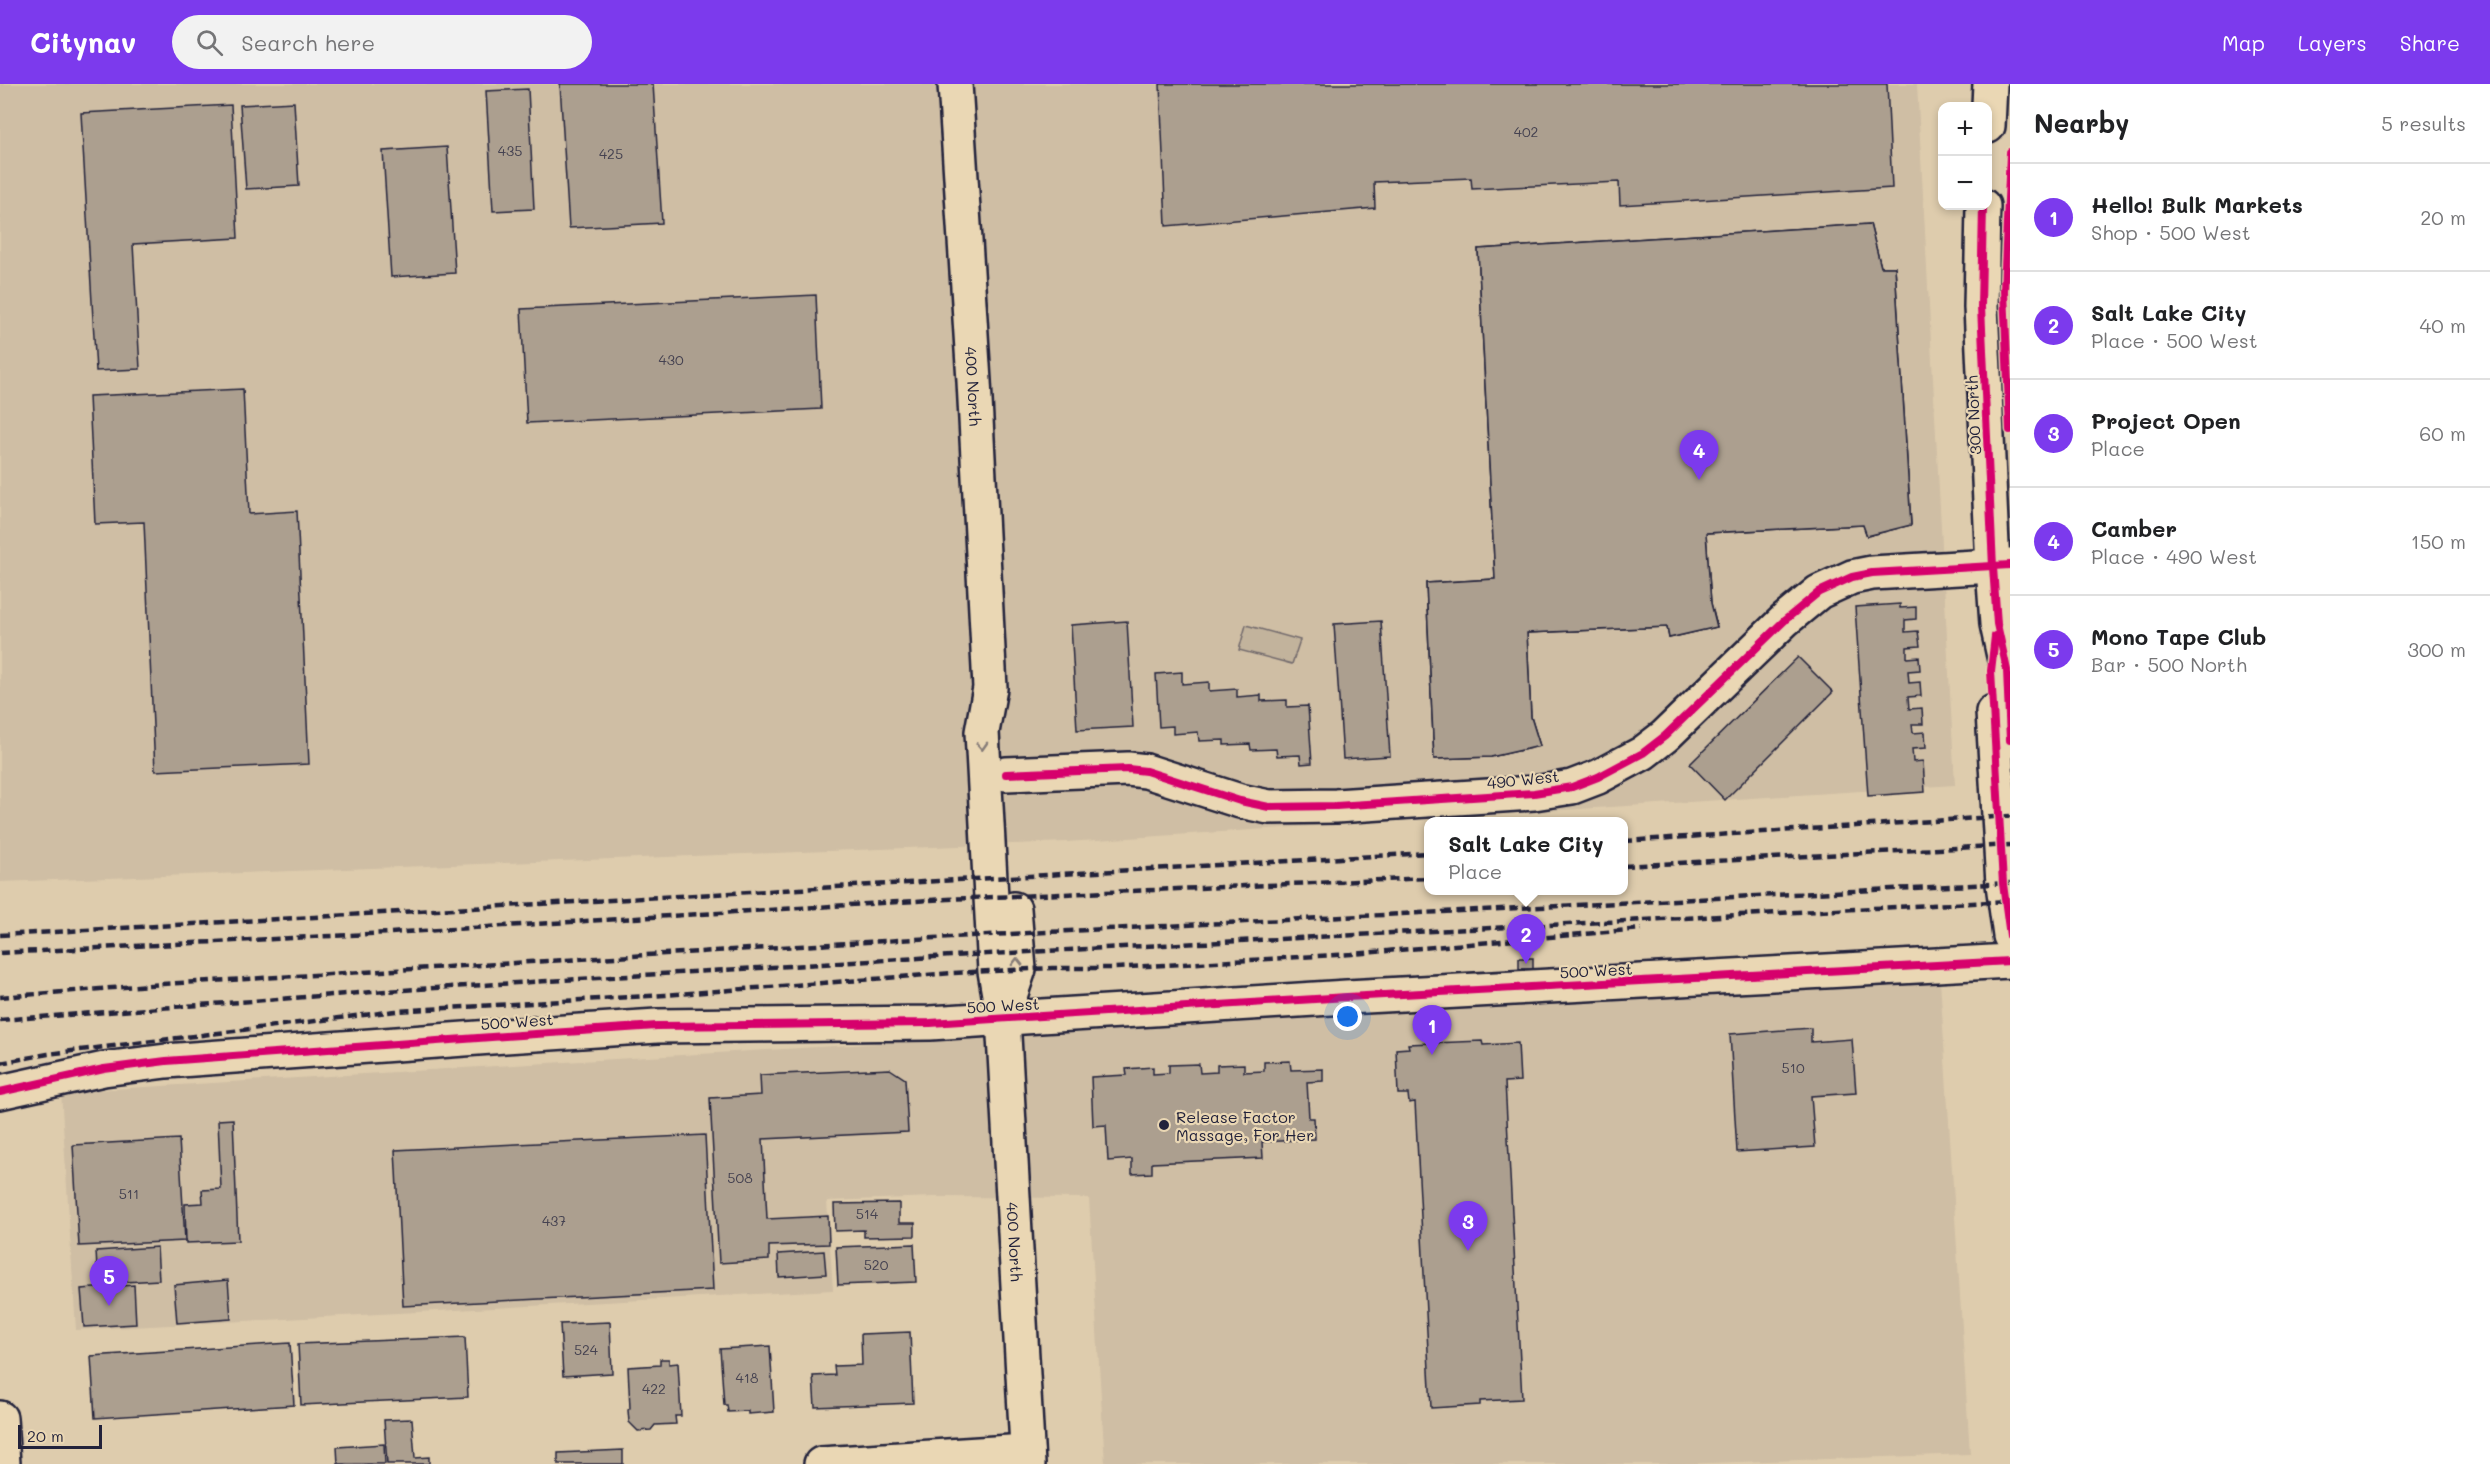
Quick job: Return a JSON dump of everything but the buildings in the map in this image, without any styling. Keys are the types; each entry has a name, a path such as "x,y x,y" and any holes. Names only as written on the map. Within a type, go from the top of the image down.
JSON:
{"street":[{"name":"400 North","path":"955,84 990,688 982,732 995,971 1003,1018 1027,1458"},
{"path":"1989,102 1990,84"},
{"name":"300 North","path":"1983,210 1982,307 2002,566 1991,671 2003,884 2010,936"},
{"name":"490 West","path":"1006,774 1137,770 1240,801 1269,807 1534,794 1572,787 1598,777 1643,753 1665,736 1785,620 1832,584 1872,573 2002,566"},
{"name":"300 North","path":"1997,624 2007,670 2010,740"},
{"name":"400 North","path":"990,688 1003,731 1018,969 1003,1018"},
{"name":"500 West","path":"0,1092 104,1070 166,1060 657,1026 930,1023 1347,997 2010,961"},
{"path":"0,1418 3,1464"},
{"path":"821,1464 1027,1458"}],"shaded area":[{"path":"0,84 1917,84 1955,785 1456,817 1424,817 1424,819 1066,842 0,882"},
{"path":"1246,625 1300,640 1292,664 1239,650"},
{"path":"1940,980 1970,1454 1681,1464 1105,1464 1089,1198 934,1197 827,1201 833,1290 76,1330 61,1092"}],"railway":[{"path":"1628,841 2010,816"},
{"path":"1628,866 2010,845"},
{"path":"0,935 1424,853"},
{"path":"0,953 389,933 948,899 1424,878"},
{"path":"0,997 162,984 950,937 2010,883"},
{"path":"0,1020 386,991 951,956 2010,901"},
{"path":"0,1063 48,1054 396,1011 665,995 952,973 1052,968 1114,968 1352,954 1641,929"}],"cycle path":[{"path":"2010,152 2004,291 2010,430"},
{"path":"1983,210 1981,307 1993,567 1997,624 2007,670 2010,740"},
{"path":"1006,774 1128,769 1146,771 1240,801 1269,807 1336,806 1534,793 1572,787 1598,777 1643,753 1665,736 1785,620 1819,592 1852,577 1872,573 2010,565"},
{"path":"1995,636 1991,671 2003,884 2010,936"},
{"path":"0,1092 104,1069 166,1061 657,1026 930,1023 1347,997 2010,961"}],"place":[{"name":"Camber","path":"1699,480"},
{"name":"Salt Lake City","path":"1526,964"},
{"name":"Hello! Bulk Markets","path":"1432,1055"},
{"name":"Release Factor Massage, For Her","path":"1164,1125"},
{"name":"Project Open","path":"1468,1251"},
{"name":"Mono Tape Club","path":"109,1306"}]}
